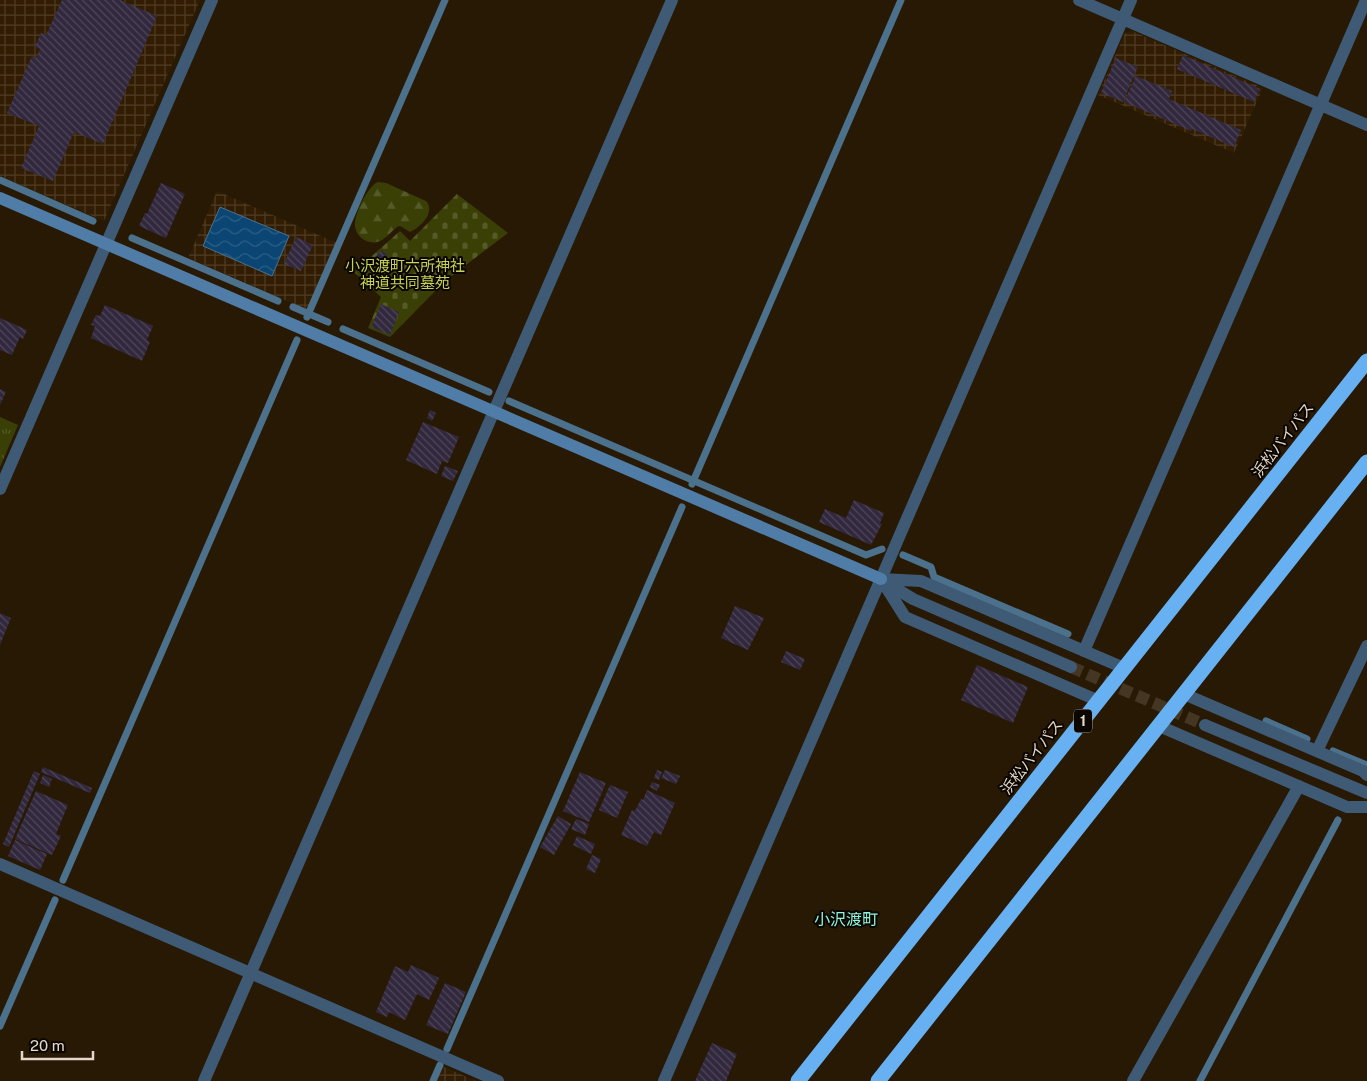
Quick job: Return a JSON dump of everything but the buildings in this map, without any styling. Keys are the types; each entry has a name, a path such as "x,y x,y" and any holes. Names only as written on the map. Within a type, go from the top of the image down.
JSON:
{"highway":[{"name":"浜松バイパス","path":"798,1081 1367,361"},
{"path":"878,1081 1367,462"}],"street":[{"path":"0,489 212,0"},
{"path":"204,1081 672,0"},
{"path":"1079,0 1367,125"},
{"path":"664,1081 1132,0"},
{"path":"1084,651 1366,0"},
{"path":"0,198 881,579 913,599 1071,667"},
{"path":"881,579 921,581 1124,668"},
{"path":"881,579 906,617 1099,701"},
{"path":"1317,752 1367,646"},
{"path":"1184,694 1362,771 1367,775"},
{"path":"1205,725 1367,793"},
{"path":"1159,726 1347,807 1367,807"},
{"path":"1133,1081 1299,786"},
{"path":"0,864 498,1081"}],"shaded area":[{"path":"0,0 200,0 104,221 0,176"},
{"path":"1132,31 1263,88 1234,153 1098,95 1125,33"},
{"path":"217,191 337,243 308,310 188,258"},
{"path":"442,1066 476,1081 435,1081"}],"green space":[{"path":"378,182 386,183 426,201 429,205 429,210 423,223 410,232 400,226 397,227 378,242 369,242 361,238 356,230 355,221 366,195"},
{"name":"小沢渡町六所神社 神道共同墓苑","path":"457,194 508,233 446,280 390,337 368,328 381,297 354,272 400,231 410,241"},
{"path":"0,417 18,425 0,467"}],"water":[{"path":"220,207 289,236 272,276 203,246"}],"waterway":[{"path":"307,317 445,0"},
{"path":"692,484 901,0"},
{"path":"0,180 93,221"},
{"path":"132,238 278,301"},
{"path":"293,307 328,322"},
{"path":"343,329 489,392"},
{"path":"63,880 297,340"},
{"path":"509,401 866,555 882,549"},
{"path":"447,1049 682,507"},
{"path":"903,555 931,567 934,577 1068,634"},
{"path":"1266,721 1307,739"},
{"path":"1333,751 1367,765"},
{"path":"1200,1081 1338,820"},
{"path":"0,1026 55,900"},
{"path":"433,1081 440,1065"}],"tunnel":[{"path":"1071,667 1205,725"}],"district":[{"name":"小沢渡町","path":"846,919"}]}
